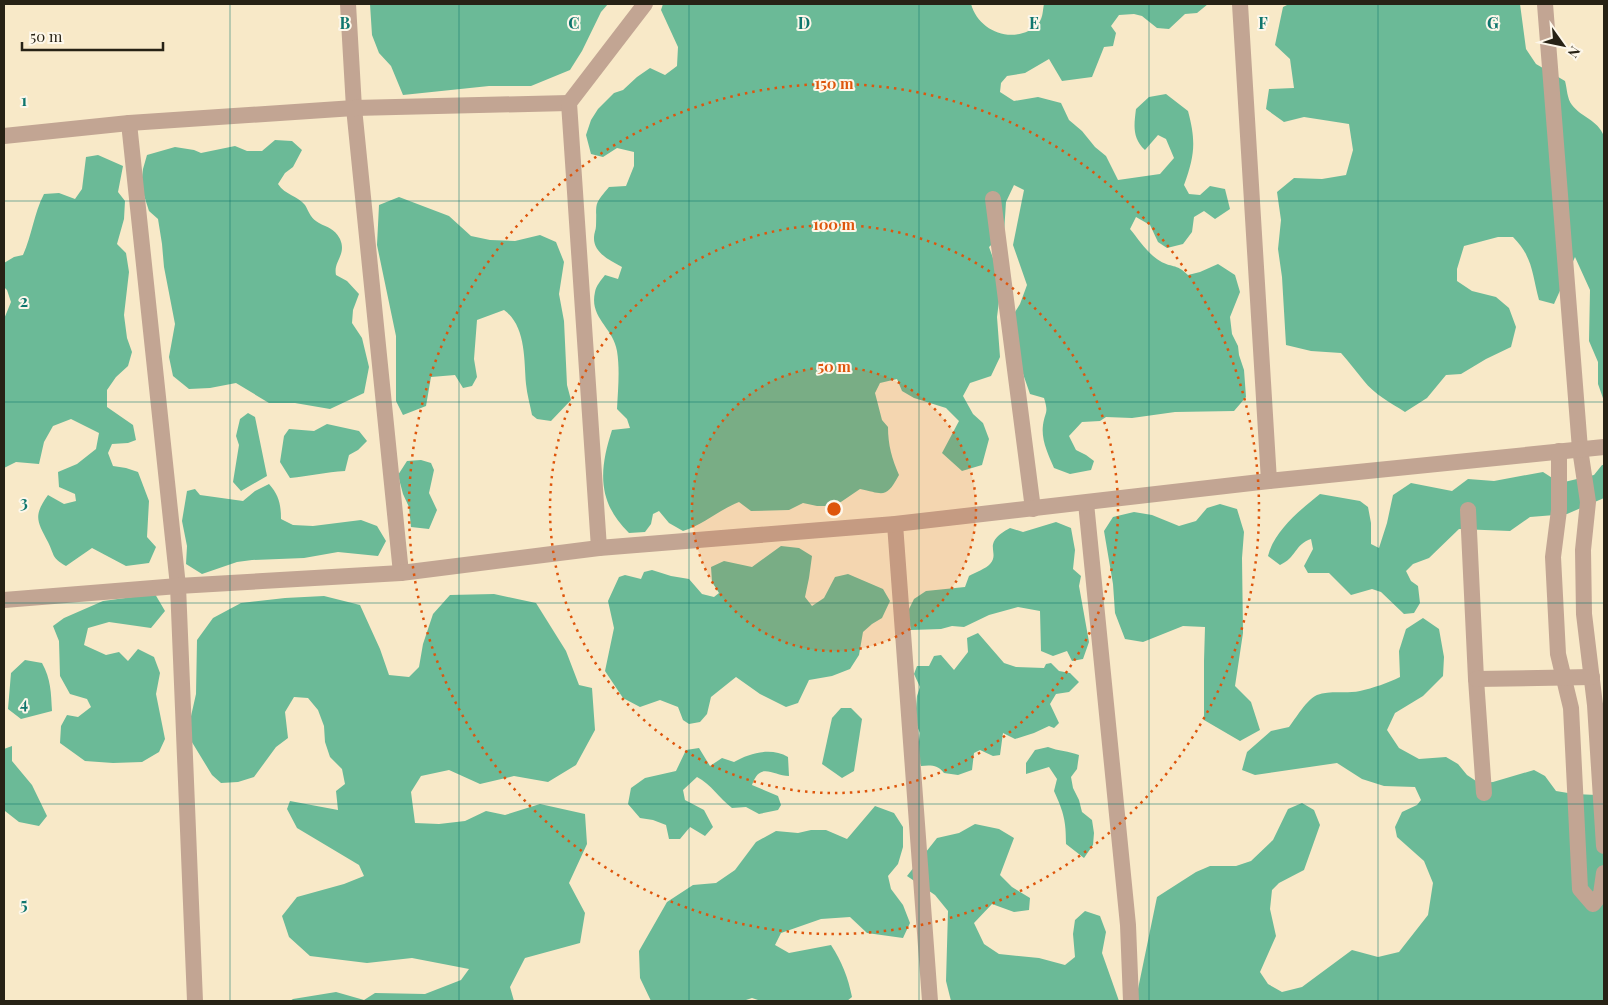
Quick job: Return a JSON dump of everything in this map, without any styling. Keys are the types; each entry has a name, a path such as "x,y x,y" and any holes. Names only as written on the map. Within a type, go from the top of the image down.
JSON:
{"street":[{"path":"348,4 354,108 401,573"},
{"path":"599,548 569,103 644,4"},
{"path":"1240,4 1269,481"},
{"path":"1544,4 1580,448 1588,502 1582,550 1584,614 1592,677 1604,846"},
{"path":"4,136 129,122 354,108 569,103"},
{"path":"129,122 178,586 195,1001"},
{"path":"993,199 1033,509"},
{"path":"4,600 178,586 401,573 599,548 896,524 1269,481 1604,447"},
{"path":"1560,451 1559,510 1553,557 1558,654 1571,708 1580,889 1593,904 1601,894 1604,873"},
{"path":"1086,503 1127,915 1132,1001"},
{"path":"1468,510 1476,679 1484,793"},
{"path":"896,524 930,1001"},
{"path":"1476,679 1592,677"}],"green space":[{"path":"370,4 608,4 601,12 582,51 570,70 531,86 489,86 403,95 391,66 379,53 372,35"},
{"path":"663,4 971,4 974,12 984,25 998,33 1015,35 1028,31 1038,24 1042,17 1044,4 1208,4 1197,13 1185,14 1169,29 1157,28 1142,16 1134,14 1119,15 1111,26 1116,33 1113,46 1104,47 1092,77 1062,81 1049,59 1025,73 1007,76 1001,83 1000,92 1014,101 1038,97 1061,103 1069,120 1106,156 1118,180 1160,174 1174,158 1166,139 1158,135 1145,150 1141,145 1135,131 1136,109 1149,97 1166,94 1188,111 1193,148 1184,185 1189,194 1200,195 1210,186 1225,189 1230,209 1215,219 1204,211 1194,217 1192,232 1183,244 1167,248 1158,242 1150,225 1136,217 1130,229 1152,255 1164,263 1177,267 1188,275 1218,264 1235,275 1240,292 1230,317 1232,334 1238,346 1244,370 1246,397 1234,411 1175,412 1132,418 1106,417 1100,421 1082,422 1069,436 1076,450 1094,461 1091,470 1070,474 1054,468 1045,447 1043,436 1046,410 1044,398 1030,394 1021,368 1010,320 1020,304 1027,285 1013,245 1024,190 1014,185 1006,202 1004,233 989,247 997,269 999,301 997,317 1000,357 991,376 970,383 963,396 973,414 983,423 989,439 982,465 962,471 942,453 959,421 946,408 914,398 902,391 897,379 880,383 875,393 882,420 888,427 891,452 899,475 891,488 884,493 860,489 835,506 817,506 803,503 789,510 751,511 739,502 683,531 669,523 659,511 653,514 651,524 645,532 629,533 611,509 604,485 603,472 612,430 630,428 627,419 617,409 618,365 615,343 598,316 594,301 596,288 605,275 618,279 622,267 608,259 596,248 594,237 598,201 609,187 626,186 634,166 634,152 617,148 603,157 591,154 586,135 591,120 598,109 614,93 623,90 650,68 665,75 677,66 678,47 661,10"},
{"path":"1289,4 1520,4 1526,49 1536,64 1565,81 1570,103 1593,122 1604,136 1604,401 1598,384 1598,362 1589,341 1590,290 1575,257 1554,304 1539,300 1528,259 1520,244 1513,237 1498,237 1464,246 1457,269 1457,281 1472,291 1496,297 1509,308 1516,327 1511,347 1461,374 1446,375 1427,398 1405,412 1373,390 1341,353 1311,351 1286,345 1282,277 1278,249 1281,220 1277,192 1294,178 1322,179 1346,175 1353,150 1349,124 1304,117 1284,122 1266,109 1269,89 1294,88 1290,59 1275,45 1283,7"},
{"path":"275,140 292,141 302,150 293,167 285,173 278,184 284,191 302,202 314,219 338,235 342,249 336,266 336,275 347,281 359,294 353,310 352,323 362,338 369,367 364,393 330,409 295,403 269,403 236,383 210,388 189,389 173,376 169,357 175,324 164,267 158,219 149,211 141,186 147,155 175,147 201,153 235,146 247,151 262,151"},
{"path":"98,155 123,166 118,192 125,201 124,219 117,244 126,253 129,272 124,315 127,338 132,352 128,366 116,377 107,390 107,407 133,425 136,440 128,443 112,444 108,453 113,466 138,472 149,501 147,537 156,547 149,563 126,566 92,548 66,566 54,556 39,523 40,508 48,495 64,504 76,501 75,494 59,487 58,472 77,464 96,449 99,433 71,419 53,426 44,442 39,464 16,462 4,468 4,319 11,302 4,287 4,263 14,257 23,255 44,194 59,193 75,199 82,189 86,157"},
{"path":"399,197 449,216 471,236 490,240 515,241 540,235 556,242 564,262 559,294 564,321 567,385 571,400 551,421 537,419 532,415 526,388 524,354 520,334 511,317 504,310 477,320 474,359 477,377 472,386 463,388 455,375 431,377 426,406 403,415 396,401 396,336 377,245 379,205"},
{"path":"248,413 255,417 267,476 241,491 233,482 239,445 236,436 240,419"},
{"path":"327,424 359,431 367,441 358,450 349,455 345,471 290,478 280,462 284,436 289,429 314,431"},
{"path":"421,460 431,463 434,470 429,493 437,510 429,529 411,527 409,507 398,475 407,461"},
{"path":"1604,465 1604,498 1567,514 1530,517 1510,531 1459,529 1429,558 1413,564 1406,571 1411,581 1418,586 1420,603 1414,613 1404,614 1381,592 1372,589 1351,595 1329,573 1308,573 1304,566 1313,549 1311,539 1302,544 1289,559 1280,565 1268,556 1271,547 1282,530 1296,514 1320,494 1360,501 1368,507 1371,523 1371,544 1379,548 1393,495 1411,483 1452,491 1468,479 1494,481 1543,472 1560,483 1594,475"},
{"path":"269,484 279,500 281,519 293,525 313,526 361,520 377,526 386,541 378,556 338,552 304,558 252,560 237,562 202,574 186,564 187,546 182,521 187,491 195,489 200,495 243,501 255,491"},
{"path":"1220,504 1237,509 1244,532 1242,558 1243,633 1235,686 1251,702 1260,730 1240,741 1204,720 1205,627 1183,626 1143,642 1125,639 1115,613 1113,584 1104,531 1113,517 1134,512 1152,515 1179,526 1196,521 1207,508"},
{"path":"1056,522 1071,528 1075,550 1073,569 1081,576 1079,586 1089,642 1083,659 1072,661 1067,651 1053,656 1041,651 1040,611 1018,607 989,615 964,627 952,626 941,629 911,630 907,613 914,599 926,591 965,587 969,576 983,569 993,560 993,543 1001,534 1010,528 1023,532"},
{"path":"781,546 799,548 812,556 805,597 812,606 824,598 835,577 848,574 883,589 890,601 882,618 863,632 859,655 850,669 832,676 809,680 798,703 786,707 760,694 736,677 711,697 707,714 700,722 689,724 683,720 678,707 660,700 640,707 623,698 605,671 614,628 608,601 619,577 625,575 641,579 644,572 652,570 689,579 702,594 714,597 719,593 712,582 711,567 724,561 752,567"},
{"path":"155,594 165,611 151,628 109,622 88,628 84,645 106,655 119,652 128,661 138,649 154,657 160,673 156,694 165,739 159,752 142,762 113,763 85,761 60,743 61,726 67,715 78,717 91,707 87,699 70,694 60,676 59,641 53,626 64,618 103,601"},
{"path":"494,594 536,603 566,651 579,685 592,688 595,730 576,765 548,782 514,776 480,784 449,770 421,776 411,792 415,823 439,824 465,821 486,811 505,815 540,804 585,814 587,844 569,883 585,913 580,943 525,958 510,987 514,1001 290,1001 336,992 364,1000 375,993 425,994 461,980 469,969 412,958 367,963 310,956 289,937 282,916 297,897 344,884 364,876 359,865 297,828 287,809 290,801 338,810 336,791 345,784 342,769 330,757 325,742 324,726 318,710 308,698 294,697 285,712 288,738 276,747 254,777 238,782 221,783 212,775 187,734 196,694 197,640 213,618 241,603 324,596 360,605 380,649 389,675 409,677 419,667 423,644 433,614 450,595"},
{"path":"1423,618 1439,629 1444,657 1443,676 1423,696 1395,713 1387,730 1399,748 1419,759 1446,757 1458,764 1467,775 1479,783 1493,782 1534,770 1545,776 1556,791 1597,795 1599,709 1604,701 1604,1001 1138,1001 1138,989 1157,897 1196,872 1210,866 1236,866 1251,861 1273,840 1288,809 1302,803 1314,810 1320,825 1304,870 1279,883 1272,890 1270,909 1276,936 1260,972 1268,984 1282,992 1302,987 1352,950 1378,957 1399,952 1428,915 1433,883 1424,861 1397,837 1395,827 1402,812 1417,805 1421,800 1415,787 1384,786 1362,779 1337,763 1255,775 1242,770 1247,752 1271,731 1289,727 1313,697 1327,693 1360,691 1400,677 1399,651 1406,629"},
{"path":"978,633 1004,663 1016,667 1044,668 1046,664 1051,663 1059,671 1070,673 1079,682 1069,692 1056,694 1050,704 1059,723 1054,728 1049,726 1015,739 1003,733 1000,755 993,756 980,750 974,753 972,770 958,775 944,773 934,766 921,766 917,757 920,733 915,721 917,696 920,687 914,674 917,666 929,666 934,656 941,655 954,670 968,652 967,638"},
{"path":"25,660 42,663 49,680 52,711 21,719 8,709 11,673"},
{"path":"841,708 851,708 862,719 854,771 842,778 822,764 832,718"},
{"path":"12,746 12,761 32,785 47,816 39,826 19,822 5,811 4,749"},
{"path":"1048,747 1079,755 1077,769 1071,777 1073,788 1082,812 1092,820 1094,833 1093,845 1084,858 1066,844 1064,817 1054,791 1057,779 1049,767 1026,774 1026,763 1035,750"},
{"path":"699,748 710,766 722,758 734,762 761,752 775,752 788,757 789,776 768,771 763,772 759,773 752,785 778,796 781,805 778,810 759,814 746,807 732,808 707,783 697,777 683,790 685,800 704,810 713,827 705,836 690,827 680,839 669,839 666,825 640,818 628,804 631,788 645,778 676,771 686,750"},
{"path":"875,806 894,813 903,827 903,847 898,864 888,876 891,889 903,905 910,923 903,938 867,933 850,917 821,919 781,933 775,945 789,953 831,945 844,970 852,997 847,1001 761,1001 752,998 743,1001 651,1001 640,978 639,951 667,902 693,885 716,883 735,870 756,842 776,831 798,833 811,830 826,830 847,839"},
{"path":"975,824 999,829 1014,838 1000,875 1012,887 1030,898 1029,910 1014,912 992,904 974,923 984,944 999,954 1039,958 1065,965 1075,957 1073,934 1075,920 1085,911 1100,916 1106,932 1102,953 1119,1001 951,1001 946,981 948,911 935,895 907,876 937,838 959,833"}]}
